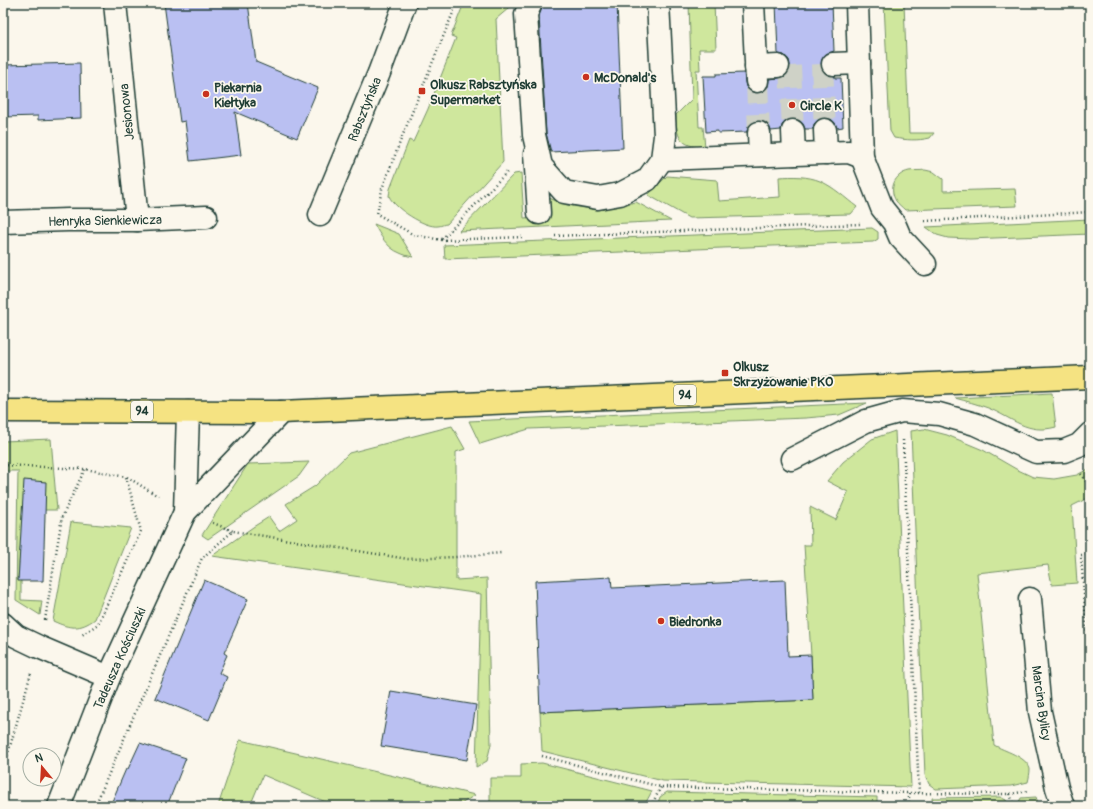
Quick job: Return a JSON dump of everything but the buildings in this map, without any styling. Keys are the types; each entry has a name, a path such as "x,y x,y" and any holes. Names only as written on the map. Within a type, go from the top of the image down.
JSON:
{"main road":[{"name":"94","path":"3,411 281,412 1090,377"}],"street":[{"name":"Jesionowa","path":"115,3 136,220"},
{"name":"Rabsztyńska","path":"320,214 379,73 405,3"},
{"path":"531,3 526,14 539,214"},
{"path":"534,135 541,166 564,192 598,198 620,194 647,180 662,159 665,136 658,3"},
{"path":"753,3 756,74 778,66"},
{"path":"857,3 862,157 882,208 894,223 900,237 925,264"},
{"path":"833,64 859,63"},
{"path":"825,130 826,153"},
{"path":"793,131 794,154"},
{"path":"759,133 760,155"},
{"path":"662,159 849,152 862,157"},
{"name":"Henryka Sienkiewicza","path":"3,222 136,220 206,217"},
{"path":"792,459 866,421 902,411 939,414 975,424 1036,452 1064,452 1079,445 1090,434"},
{"name":"Tadeusza Kościuszki","path":"185,512 188,412"},
{"name":"Tadeusza Kościuszki","path":"59,806 109,677 185,512 281,412"},
{"name":"Marcina Bylicy","path":"1030,599 1040,712 1057,788 1063,806"},
{"path":"3,624 16,636 109,677"}],"path":[{"path":"402,137 457,3"},
{"path":"442,240 497,183"},
{"path":"894,223 1090,212"},
{"path":"902,411 919,793"},
{"path":"3,464 85,469 126,477 141,531 98,624 81,635"},
{"path":"95,806 202,558 233,531 408,559 501,553"},
{"path":"1090,554 1081,555 1090,673"},
{"path":"542,756 661,787 1010,794 1014,806"},
{"path":"651,806 661,787"},
{"path":"909,793 909,806"}],"green space":[{"path":"464,3 515,3 496,19 503,162 447,224 432,226 418,221 403,211 392,201 389,194 409,140 413,142 428,109 456,38 451,36"},
{"path":"689,3 714,3 716,49 699,49 700,70 696,70 699,127 703,127 705,147 697,147 685,143 679,135 676,123 676,115 692,99"},
{"path":"884,3 904,3 909,133 934,133 930,138 912,140 894,138 890,131"},
{"path":"925,170 934,172 943,179 943,191 1015,189 1017,206 905,210 897,202 894,196 894,182 904,173"},
{"path":"521,173 524,218 550,216 549,198 567,205 597,210 636,202 671,221 459,231 514,174"},
{"path":"667,176 717,180 719,201 780,197 779,177 805,177 825,183 857,207 851,214 689,218 648,195"},
{"path":"1090,219 1090,234 970,239 948,238 937,235 926,227"},
{"path":"374,224 399,234 413,257 402,254 391,248 381,237"},
{"path":"872,228 878,232 878,239 873,242 445,259 444,245"},
{"path":"1052,393 1056,427 1046,429 1028,427 988,408 955,398"},
{"path":"867,403 839,415 806,418 529,429 480,444 469,421"},
{"path":"452,426 465,449 456,452 456,580 487,578 491,744 487,761 476,767 481,594 212,556 269,517 279,531 297,519 286,504 315,486 349,453"},
{"path":"924,429 947,435 983,450 1033,477 1054,479 1077,475 1090,468 1090,497 1072,506 1077,583 1052,585 1048,565 977,573 994,745 1014,754 1028,764 1030,769 1028,782 1011,786 936,789 929,784 925,775 911,431"},
{"path":"895,431 911,787 663,781 542,751 540,712 813,700 804,545 811,545 810,507 836,520 848,492 827,481 843,462 872,439"},
{"path":"51,439 57,510 25,510 18,580 21,581 21,600 42,601 40,615 16,600 18,471 3,471 3,441"},
{"path":"309,462 299,476 208,539 202,535 248,464"},
{"path":"71,522 131,528 95,619 80,627 65,626 53,621"},
{"path":"240,740 475,795 458,806 335,806 263,775 250,806 218,806"},
{"path":"542,763 652,791 644,806 481,806 490,802 490,778 521,778 521,764"},
{"path":"667,792 877,797 877,806 657,806 660,797"},
{"path":"1000,797 1006,800 1008,806 933,806 932,798"},
{"path":"1036,797 1039,806 1020,806 1019,802 1021,798"}],"tunnel":[{"path":"822,64 825,130"},
{"path":"790,66 793,131"},
{"path":"757,81 759,133"}],"place":[{"name":"McDonald's","path":"586,77"},
{"name":"Olkusz Rabsztyńska Supermarket","path":"422,91"},
{"name":"Piekarnia Kiełtyka","path":"206,94"},
{"name":"Circle K","path":"792,105"},
{"name":"Olkusz Skrzyżowanie PKO","path":"725,373"},
{"name":"Biedronka","path":"661,621"}]}
